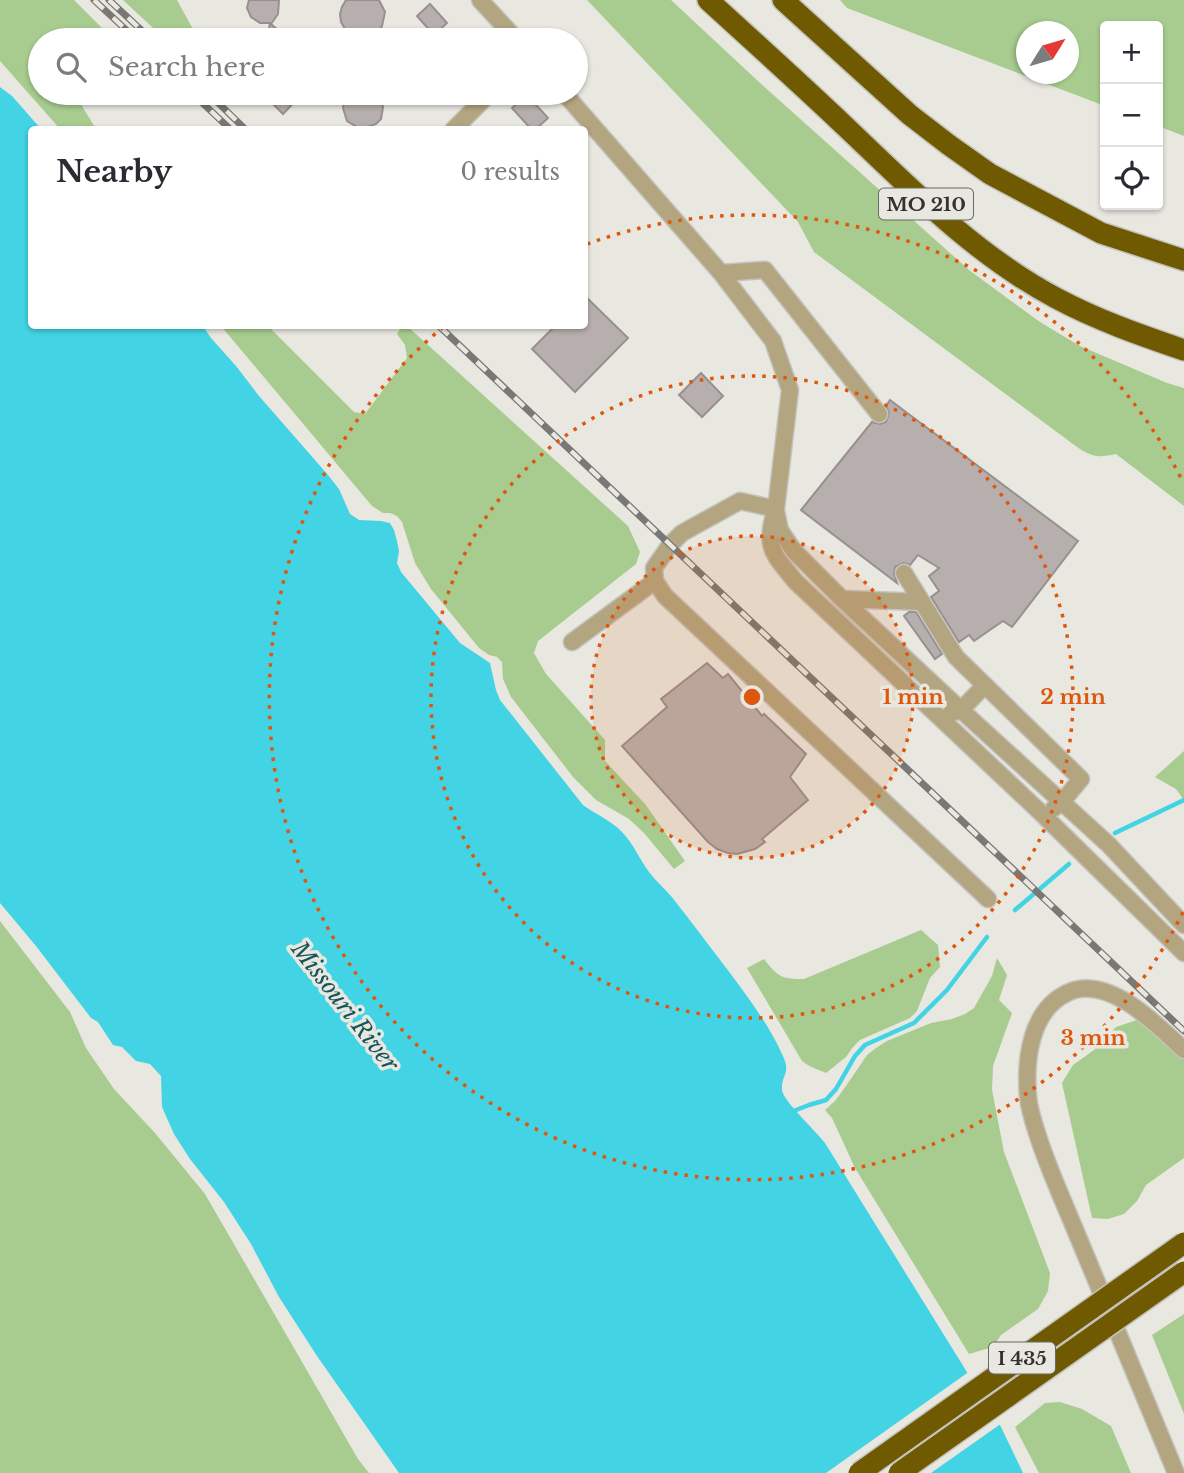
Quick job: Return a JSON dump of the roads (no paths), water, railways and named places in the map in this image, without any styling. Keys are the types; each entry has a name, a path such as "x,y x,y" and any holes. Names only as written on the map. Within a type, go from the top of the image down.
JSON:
{"highway":[{"name":"MO 210","path":"708,0 925,203 971,241 1055,297 1106,323 1184,350"},
{"name":"MO 210","path":"783,0 910,115 990,174 1101,233 1184,260"},
{"name":"I 435","path":"859,1473 1184,1242"},
{"name":"I 435","path":"899,1473 1184,1272"}],"street":[{"path":"480,0 506,28"},
{"path":"457,126 478,105"},
{"path":"574,105 721,273 773,341 790,390 775,509 770,526 770,542 775,556 796,582 1038,810 1184,953"},
{"path":"721,273 765,270 879,414"},
{"path":"775,509 740,501 682,533 654,568 655,581 665,596 988,900"},
{"path":"775,509 780,530 794,551 842,599 1109,845 1184,925"},
{"path":"904,573 956,657 1081,779 1061,803 1051,810 1038,810"},
{"path":"572,642 655,581"},
{"path":"842,599 922,602"},
{"path":"934,713 949,714 961,710 985,685"},
{"path":"1176,1473 1044,1154 1028,1099 1027,1067 1030,1044 1040,1021 1049,1007 1061,996 1074,990 1095,990 1123,999 1152,1020 1184,1050"}],"water":[{"name":"Missouri River","path":"0,87 12,96 38,126 28,126 28,329 205,329 339,489 350,514 359,520 390,523 397,541 397,563 401,572 460,643 490,663 500,700 583,805 613,824 626,836 649,872 671,896 758,1012 785,1061 786,1070 782,1085 784,1095 825,1143 1001,1427 1023,1473 399,1473 317,1356 224,1202 174,1134 162,1107 161,1076 150,1064 136,1061 122,1047 113,1045 98,1022 91,1018 0,903"}],"waterway":[{"path":"1115,833 1184,800"},
{"path":"1015,910 1069,864"},
{"path":"791,1112 826,1100 865,1045 914,1023 947,990 987,937"}],"railway":[{"path":"94,0 124,28"},
{"path":"109,0 139,28"},
{"path":"205,105 227,126"},
{"path":"220,105 242,126"},
{"path":"442,329 1184,1031"}]}
